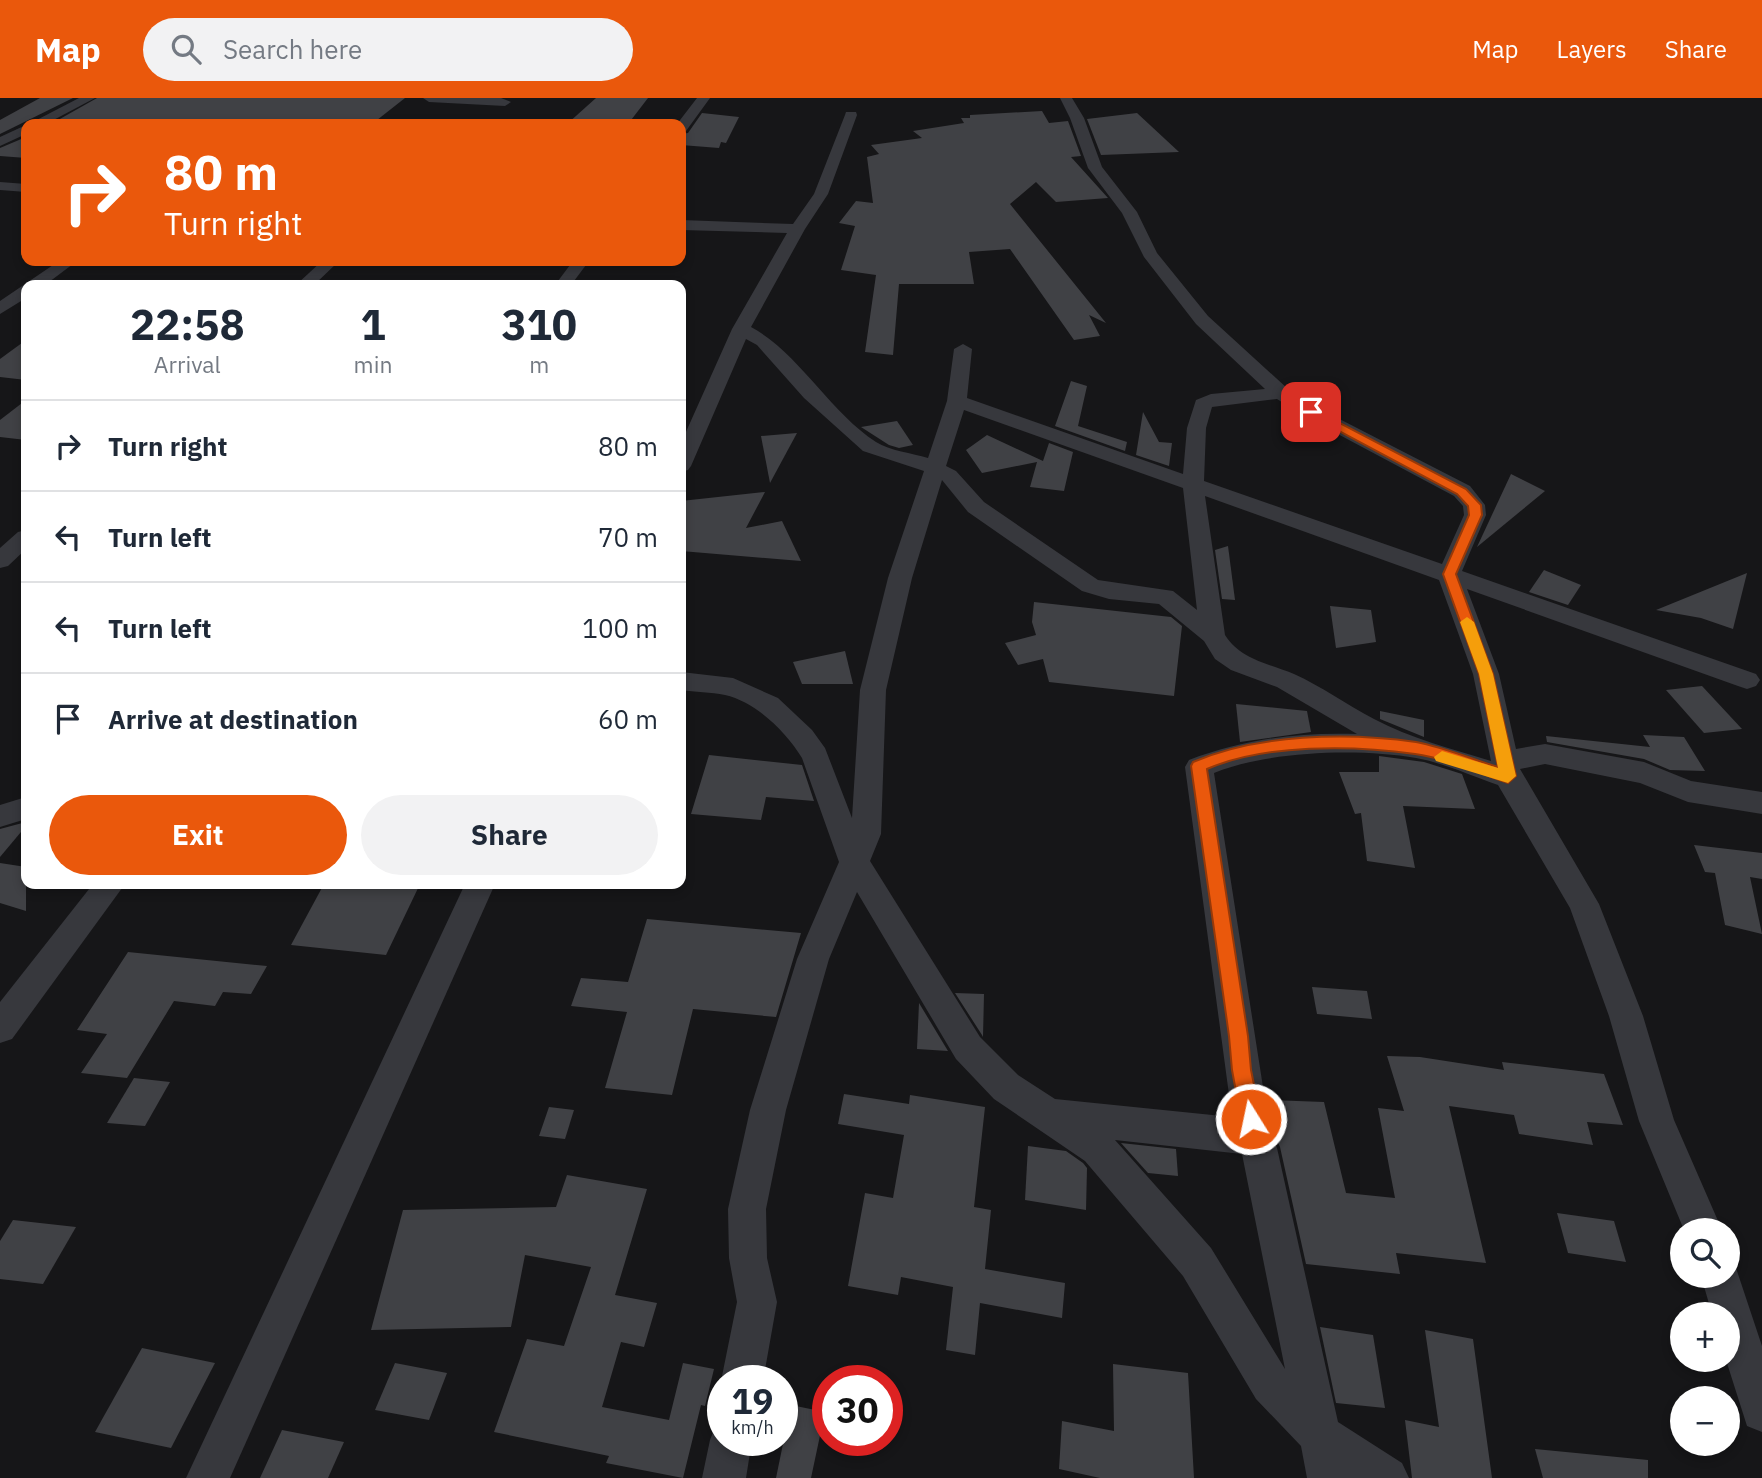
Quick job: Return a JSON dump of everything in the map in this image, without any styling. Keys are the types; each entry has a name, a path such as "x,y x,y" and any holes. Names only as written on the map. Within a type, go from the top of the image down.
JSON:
{"street":[{"path":"46,119 89,98"},
{"path":"429,98 507,100"},
{"path":"686,121 704,98"},
{"path":"1066,98 1077,118 1095,168 1129,212 1150,254 1202,320 1281,393 1311,412 1462,491 1474,505 1475,515 1449,574 1486,674 1507,770 1584,904 1626,1016 1657,1121 1698,1218"},
{"path":"488,117 507,100"},
{"path":"686,454 741,328 797,229 821,194 851,116"},
{"path":"0,142 21,133"},
{"path":"0,186 21,188"},
{"path":"686,225 797,229"},
{"path":"41,280 62,266"},
{"path":"310,280 325,266"},
{"path":"0,309 21,294"},
{"path":"741,328 763,341 811,394 870,447 949,475 976,507 1090,586 1109,591 1165,597 1213,635 1230,659 1286,681 1366,727 1417,748 1507,770"},
{"path":"745,1365 757,1302 748,1258 747,1209 768,1110 813,959 866,834 873,690 900,578 957,401 963,349"},
{"path":"1213,635 1193,485 1195,429 1203,404 1211,400 1281,393"},
{"path":"957,401 1747,680"},
{"path":"0,561 21,542"},
{"path":"686,682 733,687 769,705 803,737 816,755 854,861 968,1048 1006,1087 1098,1148 1197,1262 1271,1384 1319,1434 1387,1478"},
{"path":"1328,1478 1259,1148 1253,1137 1199,766 1223,756 1300,743 1417,748"},
{"path":"1507,770 1525,756 1545,754 1644,773 1688,791 1762,803"},
{"path":"0,816 21,810"},
{"path":"0,1028 106,889"},
{"path":"208,1478 478,889"},
{"path":"1049,1115 1253,1137"},
{"path":"1724,1288 1762,1411"},
{"path":"724,1478 728,1456"}],"building":[{"path":"40,98 73,98 30,119 21,119 21,124 0,134 0,120"},
{"path":"97,98 405,98 378,119 60,119"},
{"path":"596,98 648,98 632,119 573,119"},
{"path":"1042,111 1049,123 1068,121 1081,156 1071,157 1108,198 1056,202 1036,182 1010,204 1106,323 1089,315 1100,336 1074,340 1010,249 969,252 974,284 899,284 893,355 865,352 876,275 841,270 855,226 839,223 856,201 873,203 867,157 879,154 871,145 922,138 913,131 964,123 961,118 970,118 970,115"},
{"path":"702,113 739,117 726,143 721,142 719,148 686,145 688,133"},
{"path":"1137,113 1179,152 1101,155 1087,119"},
{"path":"21,139 21,158 0,156 0,148"},
{"path":"21,344 21,379 0,377 0,359"},
{"path":"1071,381 1087,386 1078,426 1127,442 1125,451 1055,426"},
{"path":"21,404 21,439 0,437 0,420"},
{"path":"1143,412 1159,442 1172,443 1169,466 1136,455"},
{"path":"897,421 913,445 899,448 889,445 861,427"},
{"path":"797,433 770,483 761,436"},
{"path":"987,435 1043,461 1049,443 1073,452 1064,491 1030,487 1037,462 982,473 966,450"},
{"path":"1511,474 1545,491 1477,547"},
{"path":"765,492 746,528 782,521 801,561 686,551 686,500"},
{"path":"1228,546 1235,600 1222,599 1215,550"},
{"path":"1544,570 1581,585 1568,605 1529,592"},
{"path":"1747,573 1733,629 1701,618 1656,610"},
{"path":"1034,602 1171,617 1182,626 1174,696 1049,682 1043,659 1018,665 1005,643 1036,635 1032,622"},
{"path":"1330,606 1371,610 1376,642 1336,648"},
{"path":"845,651 853,684 802,684 793,662"},
{"path":"1702,686 1742,729 1704,733 1666,690"},
{"path":"1236,704 1307,711 1311,732 1240,742"},
{"path":"1380,711 1424,720 1424,737 1380,719"},
{"path":"1643,735 1684,737 1705,771 1670,770 1644,759 1547,742 1546,736 1650,747"},
{"path":"709,755 802,765 814,801 766,797 761,820 691,814"},
{"path":"1379,756 1424,762 1462,774 1475,809 1403,806 1415,868 1367,861 1361,813 1355,814 1339,772 1379,772"},
{"path":"21,823 21,832 0,857 0,829"},
{"path":"1694,845 1762,853 1762,879 1750,877 1762,934 1725,925 1715,873 1705,872"},
{"path":"0,863 21,866 21,889 26,889 26,911 0,903"},
{"path":"321,889 418,889 386,955 291,945"},
{"path":"647,919 801,933 776,1017 693,1009 672,1095 605,1088 627,1012 571,1006 581,978 628,982"},
{"path":"128,952 267,966 251,994 223,992 215,1006 174,1001 127,1078 81,1073 107,1034 77,1030"},
{"path":"1312,987 1367,991 1372,1019 1317,1014"},
{"path":"955,993 984,994 983,1037 982,1035"},
{"path":"919,1003 948,1051 917,1049"},
{"path":"1387,1056 1420,1057 1504,1070 1502,1062 1604,1074 1623,1125 1587,1122 1593,1145 1519,1134 1514,1115 1449,1106 1486,1263 1396,1253 1400,1274 1306,1264 1280,1147 1273,1131 1268,1100 1324,1102 1346,1193 1395,1198 1378,1108 1404,1111"},
{"path":"134,1078 170,1082 145,1126 107,1123"},
{"path":"844,1094 909,1104 910,1095 985,1107 974,1207 991,1210 985,1269 1065,1283 1062,1318 980,1303 975,1355 946,1350 953,1287 901,1277 898,1295 848,1286 865,1193 893,1198 904,1135 838,1124"},
{"path":"549,1107 574,1110 565,1139 539,1136"},
{"path":"1121,1143 1176,1149 1178,1176 1148,1173"},
{"path":"1028,1146 1066,1151 1083,1163 1087,1168 1086,1210 1025,1200"},
{"path":"567,1175 647,1189 615,1295 657,1303 644,1347 621,1342 602,1407 669,1420 683,1363 707,1368 707,1398 705,1406 701,1405 683,1478 606,1463 609,1456 494,1432 527,1339 564,1346 591,1267 525,1255 511,1327 371,1330 403,1210 556,1207"},
{"path":"1557,1213 1614,1221 1626,1262 1568,1253"},
{"path":"13,1220 76,1227 43,1284 0,1279 0,1241"},
{"path":"1320,1327 1373,1335 1385,1408 1336,1403"},
{"path":"1425,1330 1473,1339 1492,1478 1412,1478 1405,1420 1439,1427"},
{"path":"142,1348 215,1363 171,1448 95,1432"},
{"path":"395,1363 447,1373 429,1420 375,1410"},
{"path":"1113,1364 1188,1373 1194,1478 1100,1478 1059,1469 1062,1421 1114,1431"},
{"path":"798,1406 812,1409 812,1456 816,1456 811,1478 776,1478 781,1456 798,1456"},
{"path":"282,1430 344,1442 328,1478 260,1478"},
{"path":"1535,1449 1648,1460 1648,1478 1543,1478"}],"slow traffic":[{"path":"1442,757 1508,776 1486,674 1467,622"}],"route":[{"path":"1251,1119 1241,1070 1239,1036 1199,766 1223,756 1300,743 1361,744 1417,748 1508,776 1486,674 1449,574 1475,515 1474,505 1462,491 1311,412"}]}
